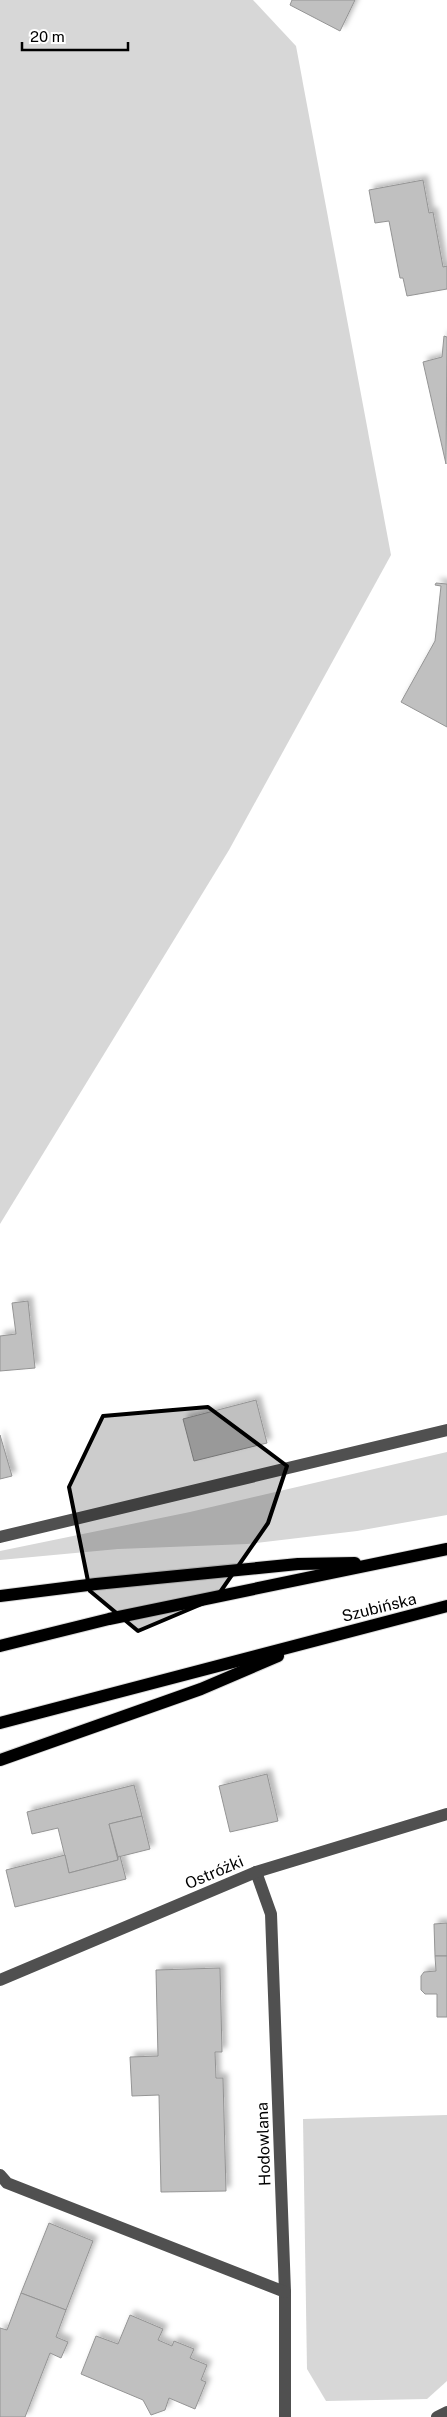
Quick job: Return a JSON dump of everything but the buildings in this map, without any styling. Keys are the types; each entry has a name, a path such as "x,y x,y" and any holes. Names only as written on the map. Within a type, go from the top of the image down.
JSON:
{"main road":[{"path":"0,1646 109,1619 447,1549"},
{"path":"0,1596 77,1586 298,1564 385,1563"},
{"name":"Szubińska","path":"320,1639 447,1606"},
{"path":"0,1723 320,1639"},
{"path":"0,1760 201,1689 320,1639"}],"street":[{"path":"0,1537 447,1430"},
{"name":"Ostróżki","path":"0,1980 256,1872 447,1814"},
{"name":"Hodowlana","path":"256,1872 271,1914 285,2292 285,2417"},
{"path":"0,2175 7,2183 285,2292"},
{"path":"437,2417 447,2412"}],"highlighted area":[{"path":"208,1407 287,1466 268,1523 216,1598 138,1631 90,1591 69,1487 103,1416"}],"shaded area":[{"path":"0,0 253,0 296,46 391,555 229,850 0,1224"},
{"path":"447,1452 447,1515 357,1531 247,1544 118,1549 0,1560 0,1551 190,1512"},
{"path":"447,2115 447,2381 427,2399 326,2401 307,2369 303,2119"}]}
